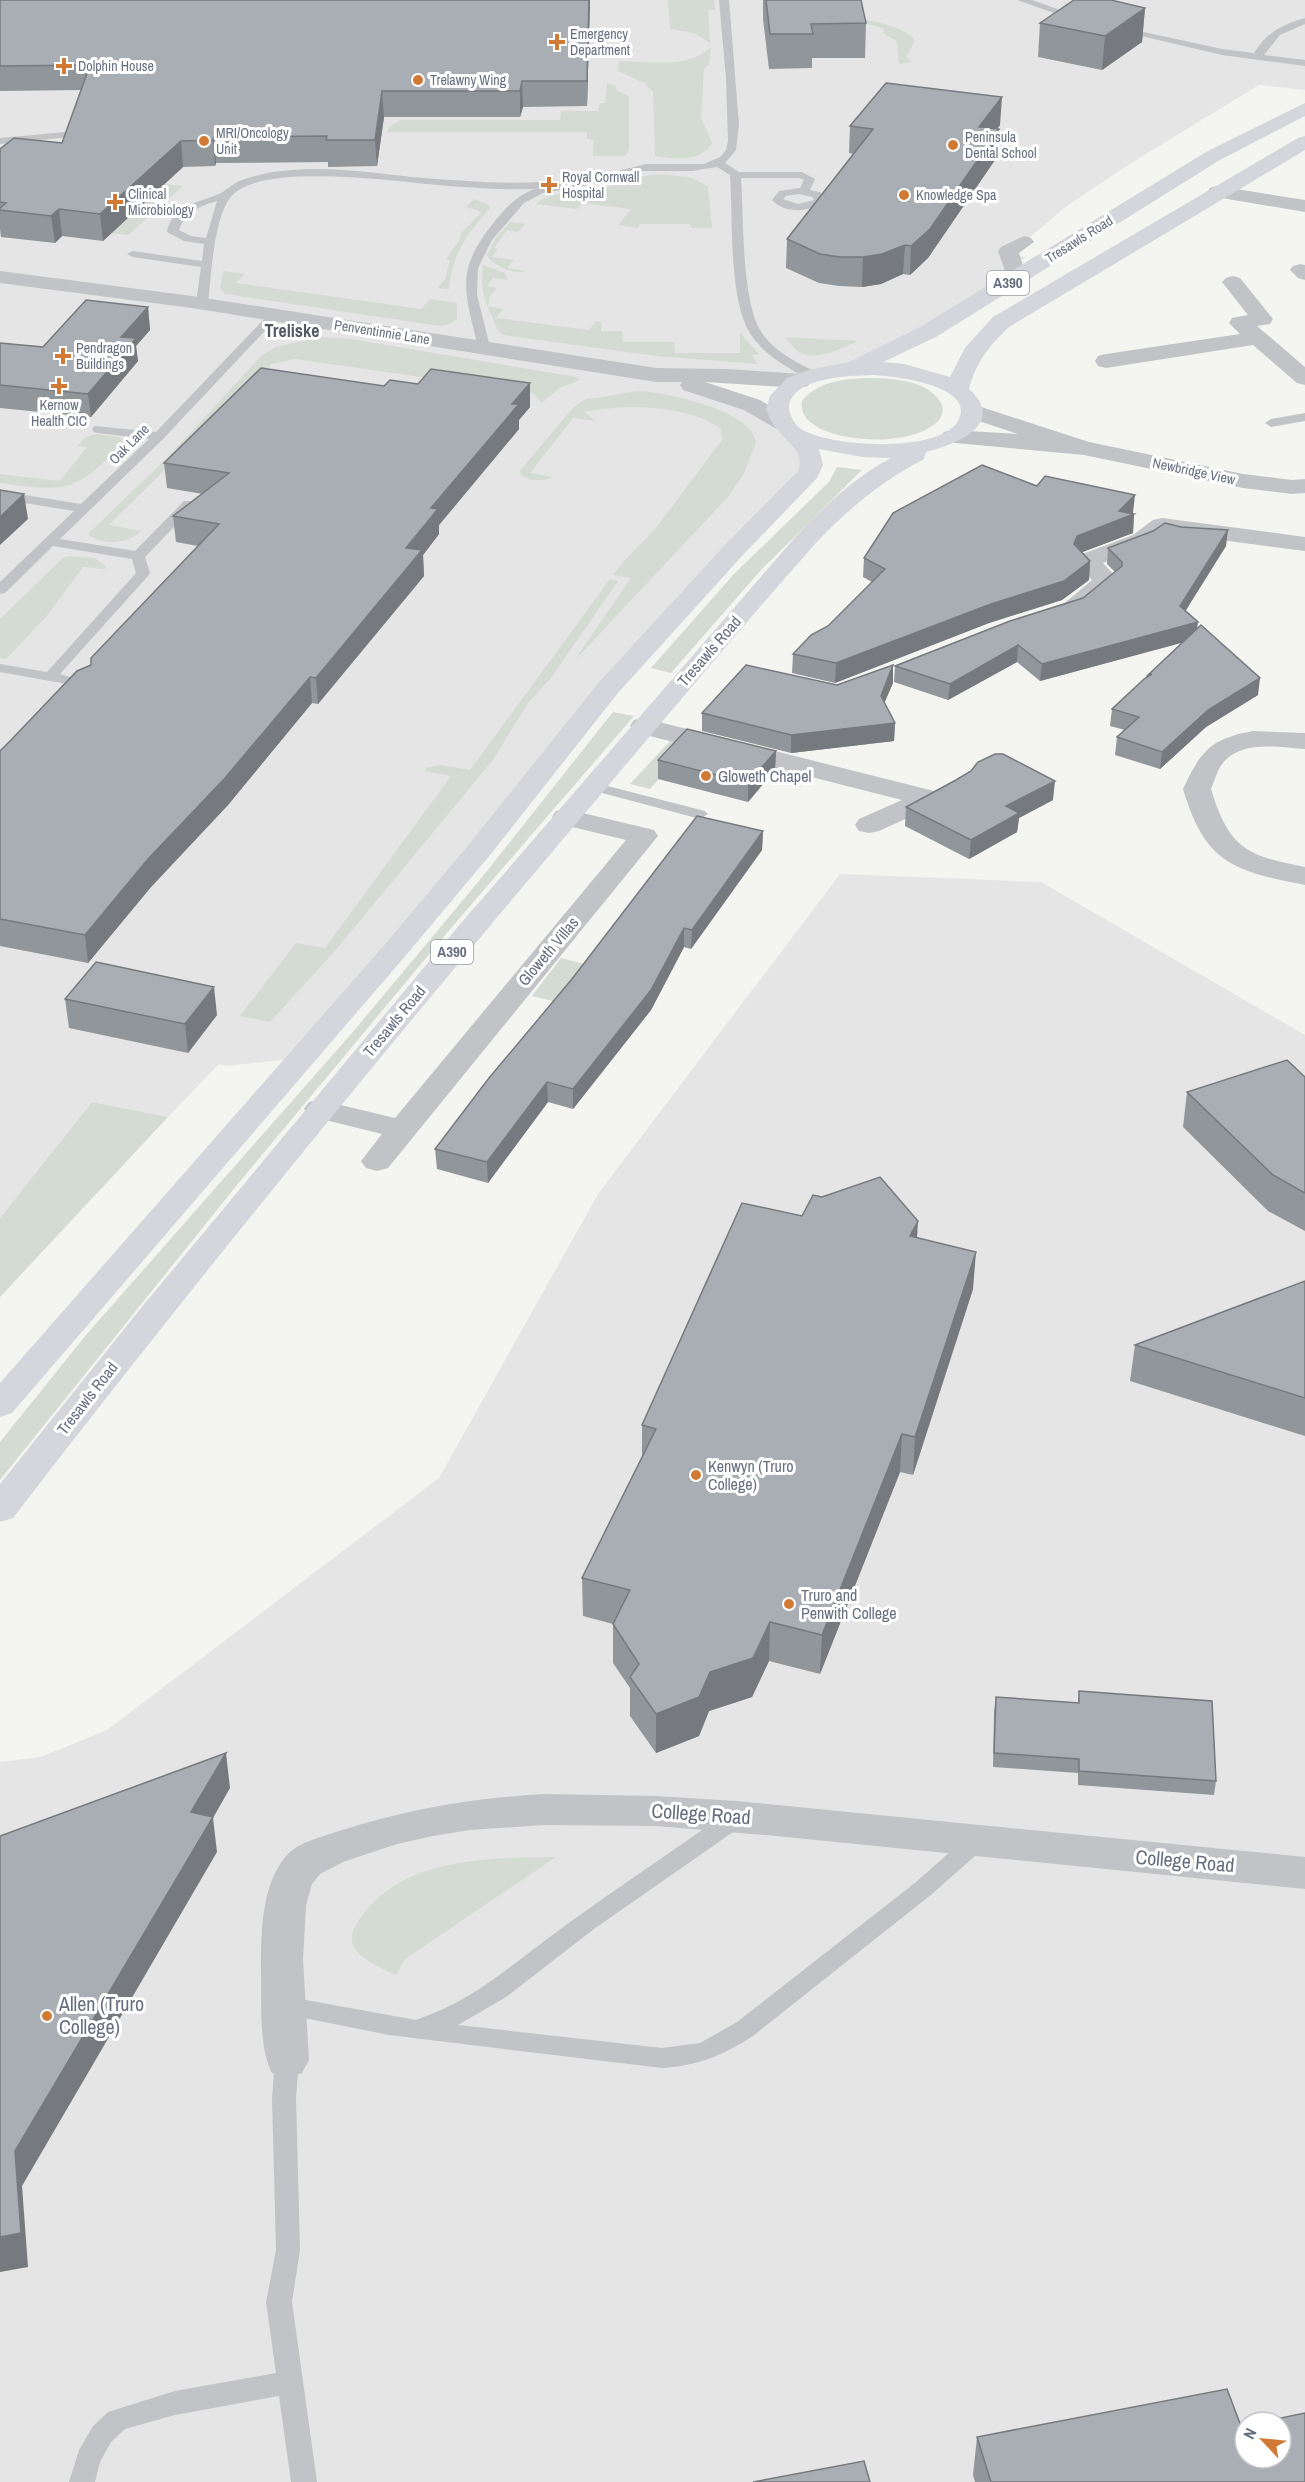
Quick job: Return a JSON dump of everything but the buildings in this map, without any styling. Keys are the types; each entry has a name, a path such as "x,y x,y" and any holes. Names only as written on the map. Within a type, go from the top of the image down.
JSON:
{"highway":[{"name":"Tresawls Road","path":"854,368 928,332 1213,156 1305,109"},
{"name":"Tresawls Road","path":"958,390 963,367 978,345 1001,322 1217,192 1305,142"},
{"name":"A390","path":"807,378 854,368 909,370 939,380 958,390"},
{"path":"807,378 782,395 777,409 788,428 823,445 887,452 919,448 948,439"},
{"path":"958,390 966,397 972,411"},
{"name":"A390","path":"948,439 960,432 969,422 972,411"},
{"name":"A390","path":"0,1405 397,948 609,687 733,551 809,473 813,466 811,453 788,428"},
{"name":"Tresawls Road","path":"0,1509 320,1109 592,786 805,539 875,475 948,439"}],"street":[{"path":"1217,192 1305,206"},
{"path":"1016,278 1008,251 1024,242"},
{"name":"Penventinnie Lane","path":"0,277 202,303 656,375 752,405 788,428"},
{"path":"1233,282 1262,320 1240,323 1305,378"},
{"path":"1106,361 1256,338"},
{"name":"Penventinnie Lane","path":"656,375 807,378"},
{"name":"Newbridge View","path":"972,411 1084,448"},
{"name":"Newbridge View","path":"948,439 1024,441 1084,448 1243,481 1292,487 1305,486"},
{"path":"1051,614 1072,608 1107,580 1086,561 1142,540 1162,525 1305,544"},
{"path":"644,726 928,798"},
{"path":"1305,741 1259,738 1233,743 1209,762 1197,789 1206,818 1226,848 1262,867 1305,876"},
{"path":"869,825 952,786"},
{"name":"Gloweth Villas","path":"377,1161 644,836 566,817"},
{"path":"320,1109 402,1129"},
{"name":"College Road","path":"287,2060 282,1931 291,1888 299,1869 326,1852 409,1825 504,1811 578,1808 740,1816 976,1842 1305,1873"}],"lane":[{"path":"484,347 470,298 472,267 479,249 513,204 538,191 574,185 646,167 685,168 717,163 726,158 734,144 724,0"},
{"path":"1022,0 1091,22"},
{"path":"1258,56 1276,32 1285,26 1305,21"},
{"path":"1113,28 1208,49 1305,63"},
{"path":"0,141 66,135"},
{"path":"717,163 733,171 735,175 743,279 751,326 779,357 807,378"},
{"path":"210,242 178,236 173,230 185,210 192,205 225,196 247,182 296,173 447,183 574,185"},
{"path":"735,175 802,175 810,179 804,191"},
{"path":"447,183 490,194 513,204"},
{"path":"202,303 210,242 220,203 225,196"},
{"path":"133,254 208,265"},
{"name":"Oak Lane","path":"0,590 159,436 274,315"},
{"path":"1271,423 1305,417"},
{"path":"98,429 159,436"},
{"path":"0,495 86,509"},
{"path":"138,556 189,504"},
{"path":"52,542 138,556"},
{"path":"51,676 143,573 138,556"},
{"path":"0,668 51,676 87,687"},
{"path":"592,786 700,814"},
{"path":"414,2029 440,2023 490,1994 567,1936 740,1816"},
{"path":"284,2005 414,2029 662,2058 686,2057 714,2049 745,2029 861,1938 976,1842"},
{"path":"287,2060 284,2098 288,2250 279,2302 304,2482"},
{"path":"82,2482 88,2459 102,2434 117,2420 175,2403 290,2382"}],"shaded area":[{"path":"0,0 1305,0 1305,90 1259,85 1128,165 1068,205 1024,242 1009,251 1026,258 1012,264 1016,278 928,332 814,376 659,376 691,385 783,423 813,466 300,1058 226,1066 219,1064 168,1117 92,1102 0,1218"},
{"path":"668,0 714,0 715,10 708,10 710,43 694,33 670,29"},
{"path":"839,17 857,18 892,26 910,35 915,41 906,57 912,62 899,64 897,41 884,34 883,28"},
{"path":"711,47 709,64 704,69 701,118 712,143 701,154 694,157 655,156 653,92 644,83 618,71 619,61 667,63 691,59"},
{"path":"607,83 616,86 616,90 629,96 629,150 625,156 593,156 594,140 587,139 587,132 387,132 389,127 400,120 560,120 561,111 598,111 600,103 605,103"},
{"path":"662,174 692,178 708,186 712,228 692,228 689,224 640,224 637,228 618,225 631,209 582,203 577,209 536,204 557,194 599,189"},
{"path":"166,184 183,186 128,235 111,233"},
{"path":"474,199 487,204 490,208 462,245 453,265 449,289 438,288 445,279 450,260 446,259 459,241 462,232 482,212 466,207"},
{"path":"510,222 525,224 518,232 507,230 494,248 498,249 492,257 514,260 507,268 526,271 516,272 504,269 487,255 496,238"},
{"path":"483,265 505,273 508,280 493,278 487,286 497,288 490,296 488,306 503,309 496,318 589,330 596,321 601,322 601,331 622,331 623,342 674,342 675,353 740,353 740,333 759,354 752,355 758,364 656,356 503,335 497,327 490,312 485,299 482,286"},
{"path":"223,271 245,274 236,283 421,309 430,299 457,303 457,319 450,324 440,326 225,294 220,288"},
{"path":"321,337 351,339 576,377 580,380 558,389 542,403 533,393 295,359 272,364 109,525 141,531 129,539 115,542 100,540 88,534 169,456 262,355 276,347"},
{"path":"785,337 858,341 828,353 812,355 798,351"},
{"path":"865,378 907,382 927,389 941,403 943,411 941,416 936,423 925,430 912,435 880,440 833,434 821,429 804,415 802,401 815,390 830,383"},
{"path":"638,391 686,399 724,412 751,431 756,442 744,474 727,498 574,661 631,578 613,575 656,528 722,440 721,429 691,415 655,408 617,408 584,412 596,421 573,418 530,473 553,477 535,480 526,478 519,472 573,408 587,398"},
{"path":"96,434 118,437 125,441 109,458 83,479 57,487 42,488 0,483 0,474 60,481 87,447 78,446 86,437"},
{"path":"837,467 862,470 761,570 671,673 651,668 734,574 829,482"},
{"path":"64,557 95,558 106,567 105,569 83,567 46,617 6,659 0,658 0,619"},
{"path":"610,579 618,581 551,678 528,703 493,760 334,952 270,1022 240,1016 296,943 325,948 451,776 425,771 426,768 441,765 470,770"},
{"path":"613,712 634,716 446,934 237,1185 0,1480 0,1442 86,1335 352,1033 479,881"},
{"path":"670,741 778,767 770,776 680,755 650,789 630,784"},
{"name":"Truro and Penwith College","path":"840,874 1041,882 1305,1035 1305,2482 0,2482 0,1762 41,1757 107,1730 439,1478 598,1194"},
{"path":"561,958 596,967 566,1004 532,996"},
{"path":"92,1102 168,1117 0,1297 0,1218"},
{"path":"556,1857 405,1959 396,1975 371,1963 356,1951 352,1935 356,1925 373,1903 394,1886 418,1874 472,1861"}],"place":[{"name":"Emergency Department","path":"557,42"},
{"name":"Dolphin House","path":"64,66"},
{"name":"Trelawny Wing","path":"418,80"},
{"name":"MRI/Oncology Unit","path":"204,141"},
{"name":"Peninsula Dental School","path":"953,145"},
{"name":"Royal Cornwall Hospital","path":"549,185"},
{"name":"Knowledge Spa","path":"904,195"},
{"name":"Clinical Microbiology","path":"115,202"},
{"name":"Pendragon Buildings","path":"63,356"},
{"name":"Kernow Health CIC","path":"59,386"},
{"name":"Gloweth Chapel","path":"706,776"},
{"name":"Kenwyn (Truro College)","path":"696,1475"},
{"name":"Truro and Penwith College","path":"789,1604"},
{"name":"Allen (Truro College)","path":"47,2016"}],"district":[{"name":"Treliske","path":"292,331"}]}
